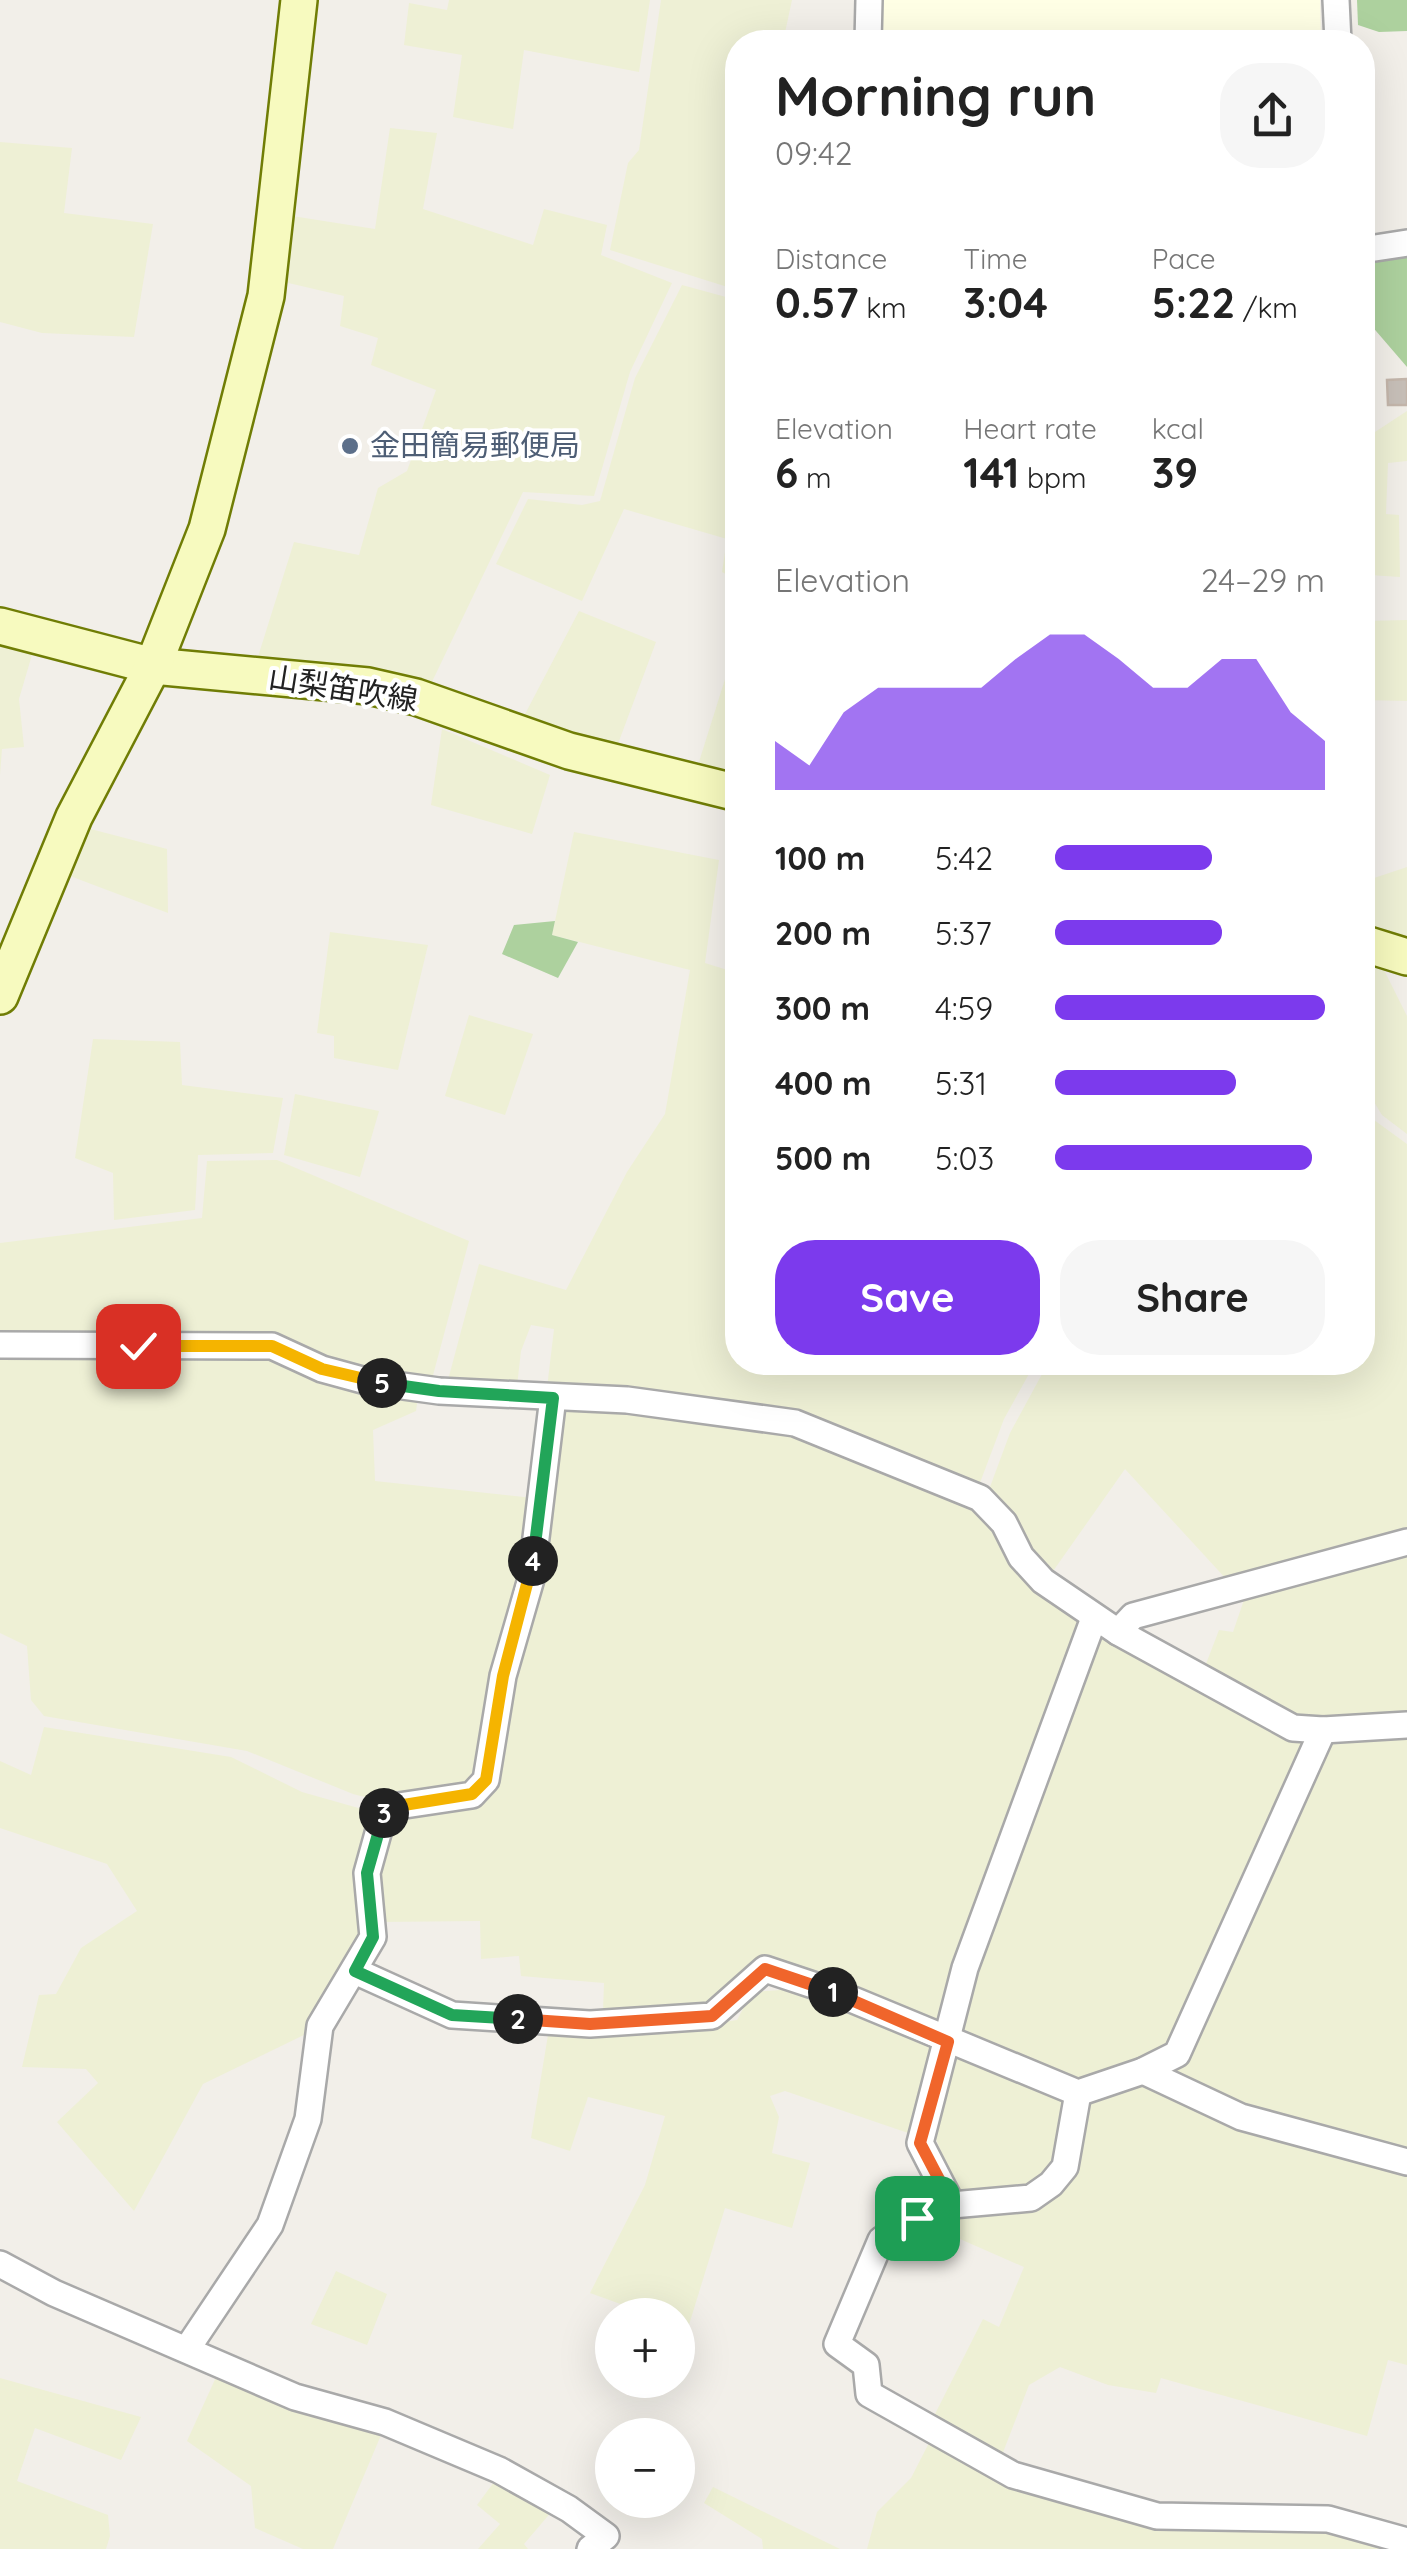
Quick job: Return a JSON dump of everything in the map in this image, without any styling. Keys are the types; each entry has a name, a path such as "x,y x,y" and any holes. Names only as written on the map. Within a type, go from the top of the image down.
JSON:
{"street":[{"path":"0,996 74,817 153,666 207,529 256,342 284,153 300,0"},
{"path":"868,0 868,30"},
{"path":"1336,0 1337,30"},
{"path":"1375,248 1407,242"},
{"name":"山梨笛吹線","path":"0,626 153,666 368,686 416,697 569,751 725,789"},
{"path":"1375,948 1407,957"},
{"path":"0,1345 272,1346 322,1369 439,1391 627,1400 795,1423 980,1498 1004,1523 1021,1557 1043,1581 1094,1618 1293,1728 1407,1725"},
{"path":"187,2349 270,2225 308,2119 320,2026 373,1937 367,1873 385,1808 472,1794 486,1780 503,1676 531,1579 553,1398"},
{"path":"1118,1632 1133,1616 1407,1542"},
{"path":"952,2204 920,2143 964,1968 1094,1618"},
{"path":"355,1971 452,2015 590,2024 712,2016 765,1969 834,1992 1078,2093 1144,2071 1177,2054 1323,1730"},
{"path":"1144,2071 1241,2117 1407,2162"},
{"path":"1078,2093 1064,2167 1052,2184 1031,2198 952,2204 917,2218 882,2240 836,2344 866,2366 869,2394 1013,2475 1156,2516 1328,2518 1407,2541"},
{"path":"0,2264 54,2293 294,2397 385,2422 498,2470 568,2509 606,2536 590,2549"}],"shaded area":[{"path":"449,0 650,0 639,72 524,50 513,129 453,117 462,55 404,45 409,3 447,10"},
{"path":"661,0 792,0 786,30 725,30 725,286 610,250 628,163 639,150"},
{"path":"883,0 1320,0 1321,30 882,30"},
{"path":"390,128 437,133 423,209 533,245 544,209 607,225 601,255 672,283 630,372 594,496 523,492 430,686 256,663 294,542 359,555 378,488 407,471 436,390 371,365 378,338 340,326 344,296 280,281 292,216 375,229"},
{"path":"0,142 72,148 64,213 153,224 134,337 42,333 0,322"},
{"path":"682,285 725,297 725,538 624,509 582,601 496,564 528,499 582,505 600,501 635,378"},
{"path":"1407,411 1407,461 1388,463 1386,514 1399,515 1400,577 1375,575 1375,432"},
{"path":"579,611 656,642 616,749 523,718"},
{"path":"1407,620 1407,701 1375,700 1375,621"},
{"path":"0,640 34,648 19,699 24,747 2,749 0,775"},
{"path":"725,679 725,772 698,765"},
{"path":"442,729 550,775 532,834 431,805"},
{"path":"83,827 167,849 168,913 62,873"},
{"path":"574,832 719,860 705,963 725,969 725,1375 1028,1375 1004,1419 978,1488 805,1415 547,1388 554,1329 531,1325 521,1351 517,1386 448,1380 479,1264 566,1290 627,1172 665,1114 690,970 552,935"},
{"path":"1407,867 1407,943 1375,934 1375,878"},
{"path":"330,932 428,945 398,1070 334,1058 334,1036 317,1033"},
{"path":"1375,961 1380,962 1407,1016 1407,1134 1382,1115 1375,1104"},
{"path":"469,1015 533,1034 505,1115 445,1096"},
{"path":"93,1039 180,1042 182,1085 283,1098 273,1153 198,1155 195,1210 114,1220 113,1173 75,1158"},
{"path":"295,1094 379,1111 360,1177 284,1155"},
{"path":"1375,1121 1407,1144 1407,1532 1228,1581 1125,1469 1051,1574 1032,1556 987,1495 1010,1433 1041,1375 1375,1375"},
{"path":"277,1160 469,1241 432,1379 360,1369 327,1359 0,1337 0,1243 202,1218 207,1161"},
{"path":"0,1352 272,1357 418,1397 416,1411 373,1430 375,1481 533,1498 524,1579 482,1773 463,1790 384,1802 353,1794 247,1751 44,1716 31,1700 27,1646 0,1633"},
{"path":"560,1406 621,1408 793,1433 974,1506 1085,1622 940,2027 763,1959 711,2008 603,2011 604,1983 521,1976 519,1956 481,1959 480,1921 377,1922 372,1874 390,1813 477,1804"},
{"path":"1407,1545 1407,1711 1310,1722 1204,1669 1219,1630 1233,1632 1247,1591"},
{"path":"1099,1633 1309,1744 1168,2048 1146,2062 1078,2081 956,2036 978,1956"},
{"path":"44,1727 231,1757 302,1792 376,1813 364,1933 308,2033 203,2084 134,2211 57,2122 98,2083 86,2069 22,2067 39,1995 56,1994 81,1948 137,1911 107,1864 0,1828 0,1761 31,1775"},
{"path":"1407,1734 1407,2154 1248,2113 1164,2073 1333,1737"},
{"path":"796,1989 927,2041 935,2060 914,2135 785,2091 770,2096 779,2117 772,2153 810,2163 792,2228 725,2208 695,2305 695,2298 604,2298 590,2293 645,2185 665,2116 588,2097 570,2151 531,2138 548,2035 680,2028 737,2020 752,1992"},
{"path":"954,2054 1063,2095 1071,2112 1059,2166 1032,2190 973,2197 956,2189 934,2134"},
{"path":"1134,2081 1227,2122 1407,2174 1407,2365 1388,2360 1367,2436 1161,2378 1156,2393 1108,2385 1060,2367 1029,2385 1002,2455 933,2418 983,2319 999,2327 1024,2267 960,2239 951,2220 977,2211 1033,2209 1067,2185 1088,2099"},
{"path":"336,2271 387,2294 367,2345 311,2324"},
{"path":"217,2375 384,2428 333,2549 303,2549 255,2528 251,2486 187,2441"},
{"path":"0,2378 141,2417 121,2460 35,2428 17,2481 108,2515 110,2536 106,2549 0,2549"},
{"path":"931,2439 1015,2485 1321,2528 1407,2549 867,2549 877,2512 911,2478"},
{"path":"497,2478 553,2510 524,2544 528,2549 478,2549 500,2524 477,2505"},
{"path":"713,2487 840,2549 763,2549 762,2539 704,2503"}],"green space":[{"path":"1357,0 1407,0 1407,31 1379,32 1358,25"},
{"path":"1407,256 1407,367 1375,330 1375,260"},
{"path":"555,921 552,935 578,942 558,978 502,954 514,925"}],"building":[{"path":"1407,379 1407,405 1388,405 1387,380"}],"place":[{"name":"金田簡易郵便局","path":"350,446"}],"route":[{"path":"138,1346 272,1346 322,1369 366,1380 439,1391 553,1398 531,1579 503,1676 486,1780 472,1794 385,1808 367,1873 373,1937 355,1971 452,2015 590,2024 712,2016 765,1969 834,1992 948,2042 920,2143 952,2204 917,2218"}]}
